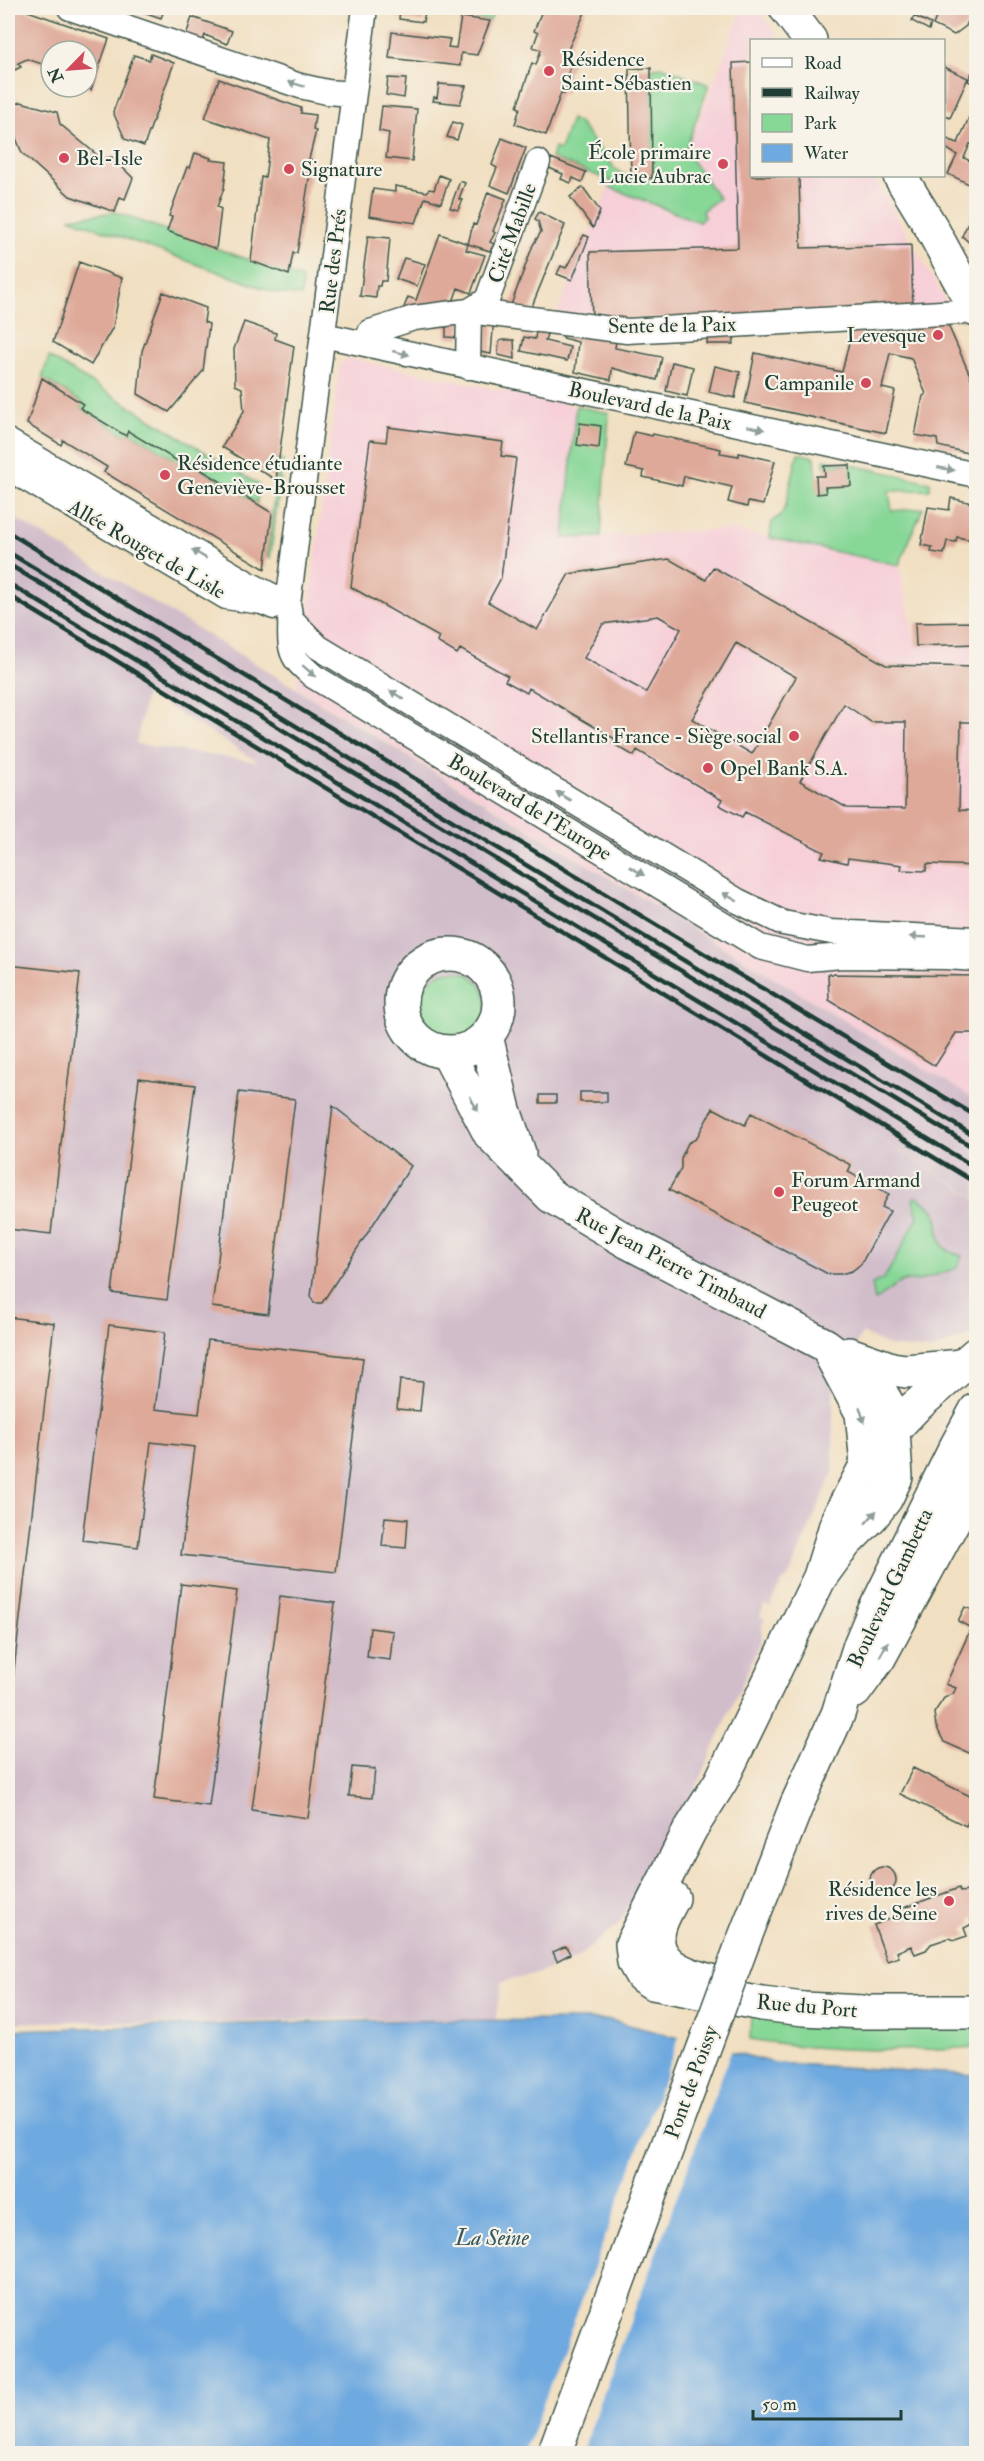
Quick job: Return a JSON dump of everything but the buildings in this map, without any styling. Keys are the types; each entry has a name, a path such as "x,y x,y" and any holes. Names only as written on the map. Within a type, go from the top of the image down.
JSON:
{"main road":[{"path":"786,8 809,39"},
{"path":"901,177 931,227 976,311"},
{"path":"456,954 479,964 493,979 499,998 498,1012 494,1025 475,1045 461,1051 447,1052 431,1048 418,1040 408,1028 402,1013 402,997 405,984 412,972 433,957 456,954"},
{"name":"Rue Jean Pierre Timbaud","path":"486,1036 504,1110 525,1169"},
{"name":"Rue Jean Pierre Timbaud","path":"447,1052 490,1134 551,1196 580,1215 825,1346 863,1373 878,1388 888,1405 893,1430 896,1478 886,1498 845,1544 820,1577"},
{"path":"825,1346 862,1413 867,1464"},
{"name":"Rue Jean Pierre Timbaud","path":"825,1346 892,1369 932,1370 969,1360"},
{"path":"969,1360 893,1430 867,1464 838,1519 820,1577 721,1781 702,1837 659,1928 658,1936 661,1952 673,1968 695,1977 753,1992 790,1998 976,1994"},
{"name":"Boulevard Gambetta","path":"838,1714 860,1645 873,1614 976,1410"},
{"path":"940,1480 976,1466"},
{"name":"Boulevard Gambetta","path":"838,1714 879,1658 966,1511 976,1474"},
{"name":"Pont de Poissy","path":"554,2454 782,1840 838,1714"},
{"name":"Rue du Port","path":"721,1781 690,1830 632,1944 634,1962 642,1976 660,1986 804,2009 862,2012 976,2012"}],"street":[{"path":"70,8 300,86 327,92 353,94"},
{"name":"Rue des Prés","path":"294,618 323,335 365,8"},
{"name":"Cité Mabille","path":"469,311 487,300 538,162"},
{"path":"468,367 469,311"},
{"name":"Sente de la Paix","path":"370,332 414,318 469,311 627,330 976,311"},
{"name":"Boulevard de la Paix","path":"323,335 976,475"},
{"name":"Allée Rouget de Lisle","path":"8,441 249,584 294,618"},
{"name":"Allée Rouget de Lisle","path":"8,468 226,597 262,602 294,618"},
{"name":"Boulevard de l'Europe","path":"294,618 318,647 738,901 783,923 841,933 975,946"},
{"name":"Boulevard de l'Europe","path":"294,618 290,641 295,659 313,676 760,947 807,959 842,956 946,957 950,949 975,946"},
{"path":"807,959 815,946 841,933 851,946 842,956"}],"shaded area":[{"name":"École primaire Lucie Aubrac","path":"745,8 757,8 780,39 750,39 750,177 874,177 949,306 555,319 609,187 699,222 702,212 685,152 740,13"},
{"path":"348,358 576,406 564,538 729,529 899,565 916,646 976,644 976,1100 296,687 308,618 340,364"},
{"path":"8,514 976,1100 976,1197 802,1091 976,1198 976,1331 972,1335 931,1350 888,1346 862,1333 833,1392 833,1472 788,1578 782,1582 770,1607 764,1605 760,1616 765,1620 762,1625 762,1638 646,1902 629,1905 619,1924 577,1958 537,1974 501,1982 495,2024 361,2018 161,2024 75,2021 8,2023","holes":["146,693 257,761 136,744"]}],"green space":[{"path":"426,8 495,8 490,21 425,13"},
{"path":"664,67 709,85 685,151 719,198 702,211 704,217 699,222 609,187 611,181 551,158 554,148 560,150 571,119 579,123 616,170 631,179 652,178 651,68"},
{"path":"115,212 302,279 301,296 276,293 69,218"},
{"path":"49,357 259,485 257,503 183,458 179,462 129,431 126,436 80,408 83,403 42,378"},
{"path":"576,406 609,413 601,537 564,538"},
{"path":"798,453 815,457 818,494 826,493 825,487 851,485 849,465 824,466 824,459 930,482 930,490 889,491 892,511 923,508 899,565 770,538 772,521 780,516 785,508"},
{"path":"279,459 283,460 270,558 267,556"},
{"path":"446,971 460,971 472,976 482,986 487,1005 482,1024 472,1034 460,1039 446,1039 434,1034 424,1024 419,1012 419,998 424,986 434,976"},
{"path":"915,1196 934,1211 939,1236 945,1248 962,1256 957,1268 918,1281 902,1281 875,1301 872,1284 883,1279 888,1272 918,1217 913,1200"},
{"path":"751,2011 976,2015 976,2047 863,2050 750,2039"}],"water":[{"name":"La Seine","path":"610,2020 775,2063 976,2075 976,2453 8,2454 8,2030 360,2021"}],"pier":[{"path":"680,2035 732,2049 581,2454 525,2453"}],"railway":[{"path":"8,532 976,1116"},
{"path":"8,552 976,1137"},
{"path":"8,564 976,1149"},
{"path":"8,583 976,1168"},
{"path":"8,595 976,1183"}],"place":[{"name":"Résidence Saint-Sébastien","path":"549,71"},
{"name":"Bel-Isle","path":"64,158"},
{"name":"École primaire Lucie Aubrac","path":"723,164"},
{"name":"Signature","path":"289,169"},
{"name":"Levesque","path":"938,335"},
{"name":"Campanile","path":"866,383"},
{"name":"Résidence étudiante Geneviève-Brousset","path":"165,475"},
{"name":"Stellantis France - Siège social","path":"794,736"},
{"name":"Opel Bank S.A.","path":"708,768"},
{"name":"Forum Armand Peugeot","path":"779,1192"},
{"name":"Résidence les rives de Seine","path":"949,1901"}]}
